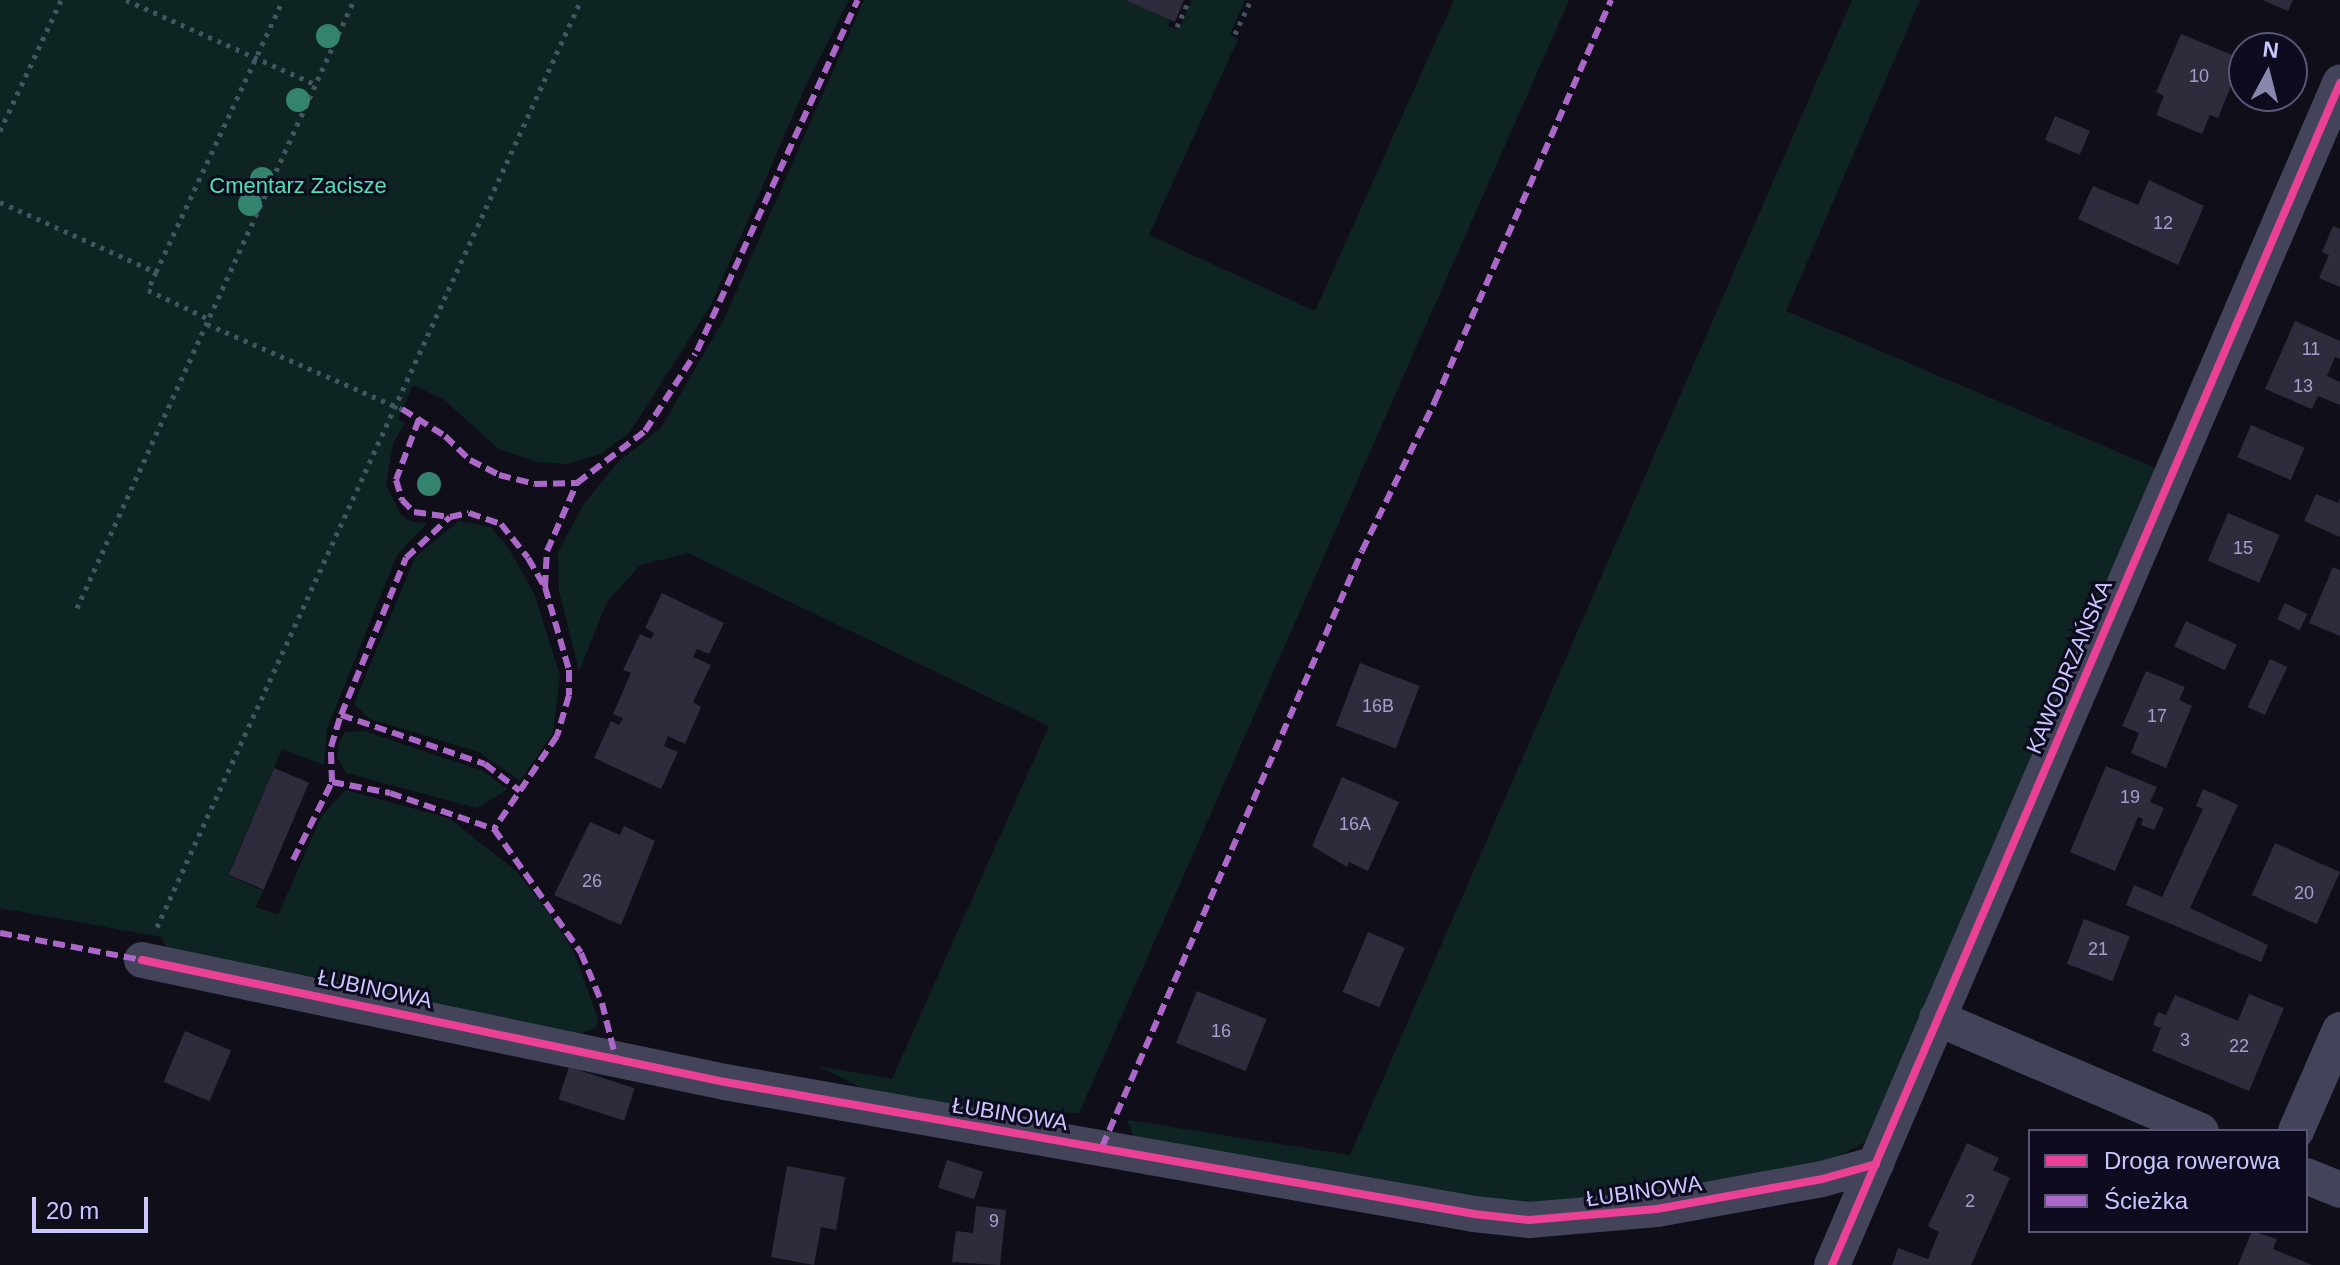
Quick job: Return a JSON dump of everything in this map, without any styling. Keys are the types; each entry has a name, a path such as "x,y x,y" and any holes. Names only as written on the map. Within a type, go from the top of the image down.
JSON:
{"street":[{"name":"KAWODRZAŃSKA","path":"1832,1265 2340,83"},
{"name":"ŁUBINOWA","path":"147,948 725,1082 1474,1214 1529,1220 1644,1211 1810,1182 1876,1164"},
{"path":"1937,1018 2196,1129"},
{"path":"2297,1129 2340,1030"},
{"path":"2308,1177 2340,1190"}],"path":[{"path":"0,131 61,0"},
{"path":"126,0 315,84"},
{"path":"283,0 148,290 208,321 402,409"},
{"path":"77,608 354,0"},
{"path":"147,948 581,0"},
{"path":"1177,27 1189,0"},
{"path":"1235,34 1251,0"},
{"path":"0,202 156,272"}],"green space":[{"name":"Cmentarz Zacisze","path":"0,0 849,0 807,83 711,305 630,432 601,454 566,464 539,462 500,450 443,399 413,385 398,419 405,423 393,444 386,484 401,515 412,522 427,523 397,555 327,729 324,765 282,749 228,875 263,891 256,907 278,915 321,817 345,790 449,818 516,871 547,910 574,952 598,1019 596,1027 580,1034 167,950 162,937 0,908"},
{"path":"864,0 1125,0 1170,20 1168,26 1179,30 1192,0 1245,0 1230,35 1238,39 1149,235 1315,311 1454,0 1569,0 1079,1113 1011,1112 936,1102 864,1089 818,1066 892,1079 1049,726 688,553 640,565 607,602 579,671 559,591 558,552 584,504 618,462 661,428 725,317"},
{"path":"1852,0 1920,0 1786,311 2158,469 1923,1026 1865,1142 1823,1164 1689,1184 1637,1198 1521,1206 1134,1137 1127,1120 1350,1155"},
{"path":"459,521 491,527 507,546 534,593 560,676 553,733 520,781 479,752 370,719 354,704 415,557"},
{"path":"364,731 483,771 508,789 477,808 346,773 337,757 339,743 345,732"}],"building":[{"path":"1125,0 1184,0 1175,22"},
{"path":"2262,0 2293,0 2288,11"},
{"path":"2181,34 2228,53 2228,93 2218,118 2210,115 2202,134 2156,115 2164,96 2156,92"},
{"path":"2055,116 2090,131 2080,155 2045,140"},
{"path":"2149,180 2204,206 2178,265 2078,219 2093,186 2138,205"},
{"path":"2333,226 2340,229 2340,287 2319,278 2329,255 2322,252"},
{"path":"2295,321 2340,341 2340,359 2335,357 2327,376 2340,382 2340,405 2318,396 2312,409 2265,389"},
{"path":"2251,425 2304,448 2291,480 2237,457"},
{"path":"2316,494 2338,503 2340,498 2340,537 2304,521"},
{"path":"2228,513 2280,535 2259,583 2208,561"},
{"path":"2333,567 2340,570 2340,636 2309,623"},
{"path":"662,593 724,623 709,654 697,649 693,657 711,665 693,702 701,707 685,744 668,736 664,746 678,752 661,789 594,758 611,721 619,725 623,718 613,714 631,673 623,670 640,634 651,639 654,633 645,628"},
{"path":"2285,603 2307,614 2300,630 2277,619"},
{"path":"2186,621 2237,645 2225,670 2174,646"},
{"path":"2270,659 2287,667 2265,715 2248,707"},
{"path":"1360,663 1420,686 1396,748 1336,726"},
{"path":"2146,671 2185,687 2179,700 2192,706 2166,768 2131,753 2139,733 2122,726"},
{"path":"2106,766 2157,787 2150,802 2164,808 2154,830 2141,825 2143,819 2138,817 2115,871 2070,852"},
{"path":"274,768 309,783 264,890 229,875"},
{"path":"1342,777 1399,802 1368,871 1349,862 1347,867 1312,846"},
{"path":"2203,789 2238,805 2190,908 2268,945 2261,962 2126,905 2134,885 2162,897 2203,809 2196,806"},
{"path":"590,822 620,835 624,826 655,841 621,925 554,895"},
{"path":"2275,843 2340,872 2317,924 2252,895"},
{"path":"2084,919 2130,937 2113,981 2067,964"},
{"path":"1368,932 1405,948 1379,1007 1343,992"},
{"path":"1197,991 1267,1019 1246,1071 1176,1043"},
{"path":"2249,994 2284,1008 2249,1091 2152,1051 2161,1028 2153,1025 2158,1012 2166,1015 2175,995 2238,1021"},
{"path":"185,1031 231,1051 210,1101 164,1082"},
{"path":"569,1067 635,1088 624,1121 558,1099"},
{"path":"1967,1143 1999,1158 1993,1170 2010,1178 1971,1265 1892,1265 1898,1248 1928,1259 1939,1232 1928,1226"},
{"path":"947,1160 983,1172 974,1199 938,1188"},
{"path":"787,1166 845,1177 836,1230 821,1227 814,1265 771,1257"},
{"path":"976,1206 1006,1210 1000,1265 952,1262 956,1231 973,1233"},
{"path":"2251,1233 2258,1233 2277,1239 2273,1249 2312,1265 2238,1265"}],"marked path":[{"path":"697,351 858,0"},
{"path":"1102,1147 1362,551 1435,401 1611,0"},
{"path":"545,587 547,551 577,483 645,431 695,354"},
{"path":"402,409 445,436 470,460 499,475 535,484 577,483"},
{"path":"419,419 396,480 402,500 414,512 450,517"},
{"path":"293,860 332,782 331,747 341,715 406,558 450,517 469,513 501,524 528,558 545,587 569,670 569,695 557,736 494,829"},
{"path":"341,715 485,764 520,791"},
{"path":"332,782 390,793 494,829 581,953 602,1003 616,1059"},
{"path":"0,933 142,960"}],"cycle path":[{"path":"1832,1265 2340,83"},
{"path":"142,960 725,1082 1474,1214 1529,1220 1657,1209 1822,1179 1876,1164"}]}
